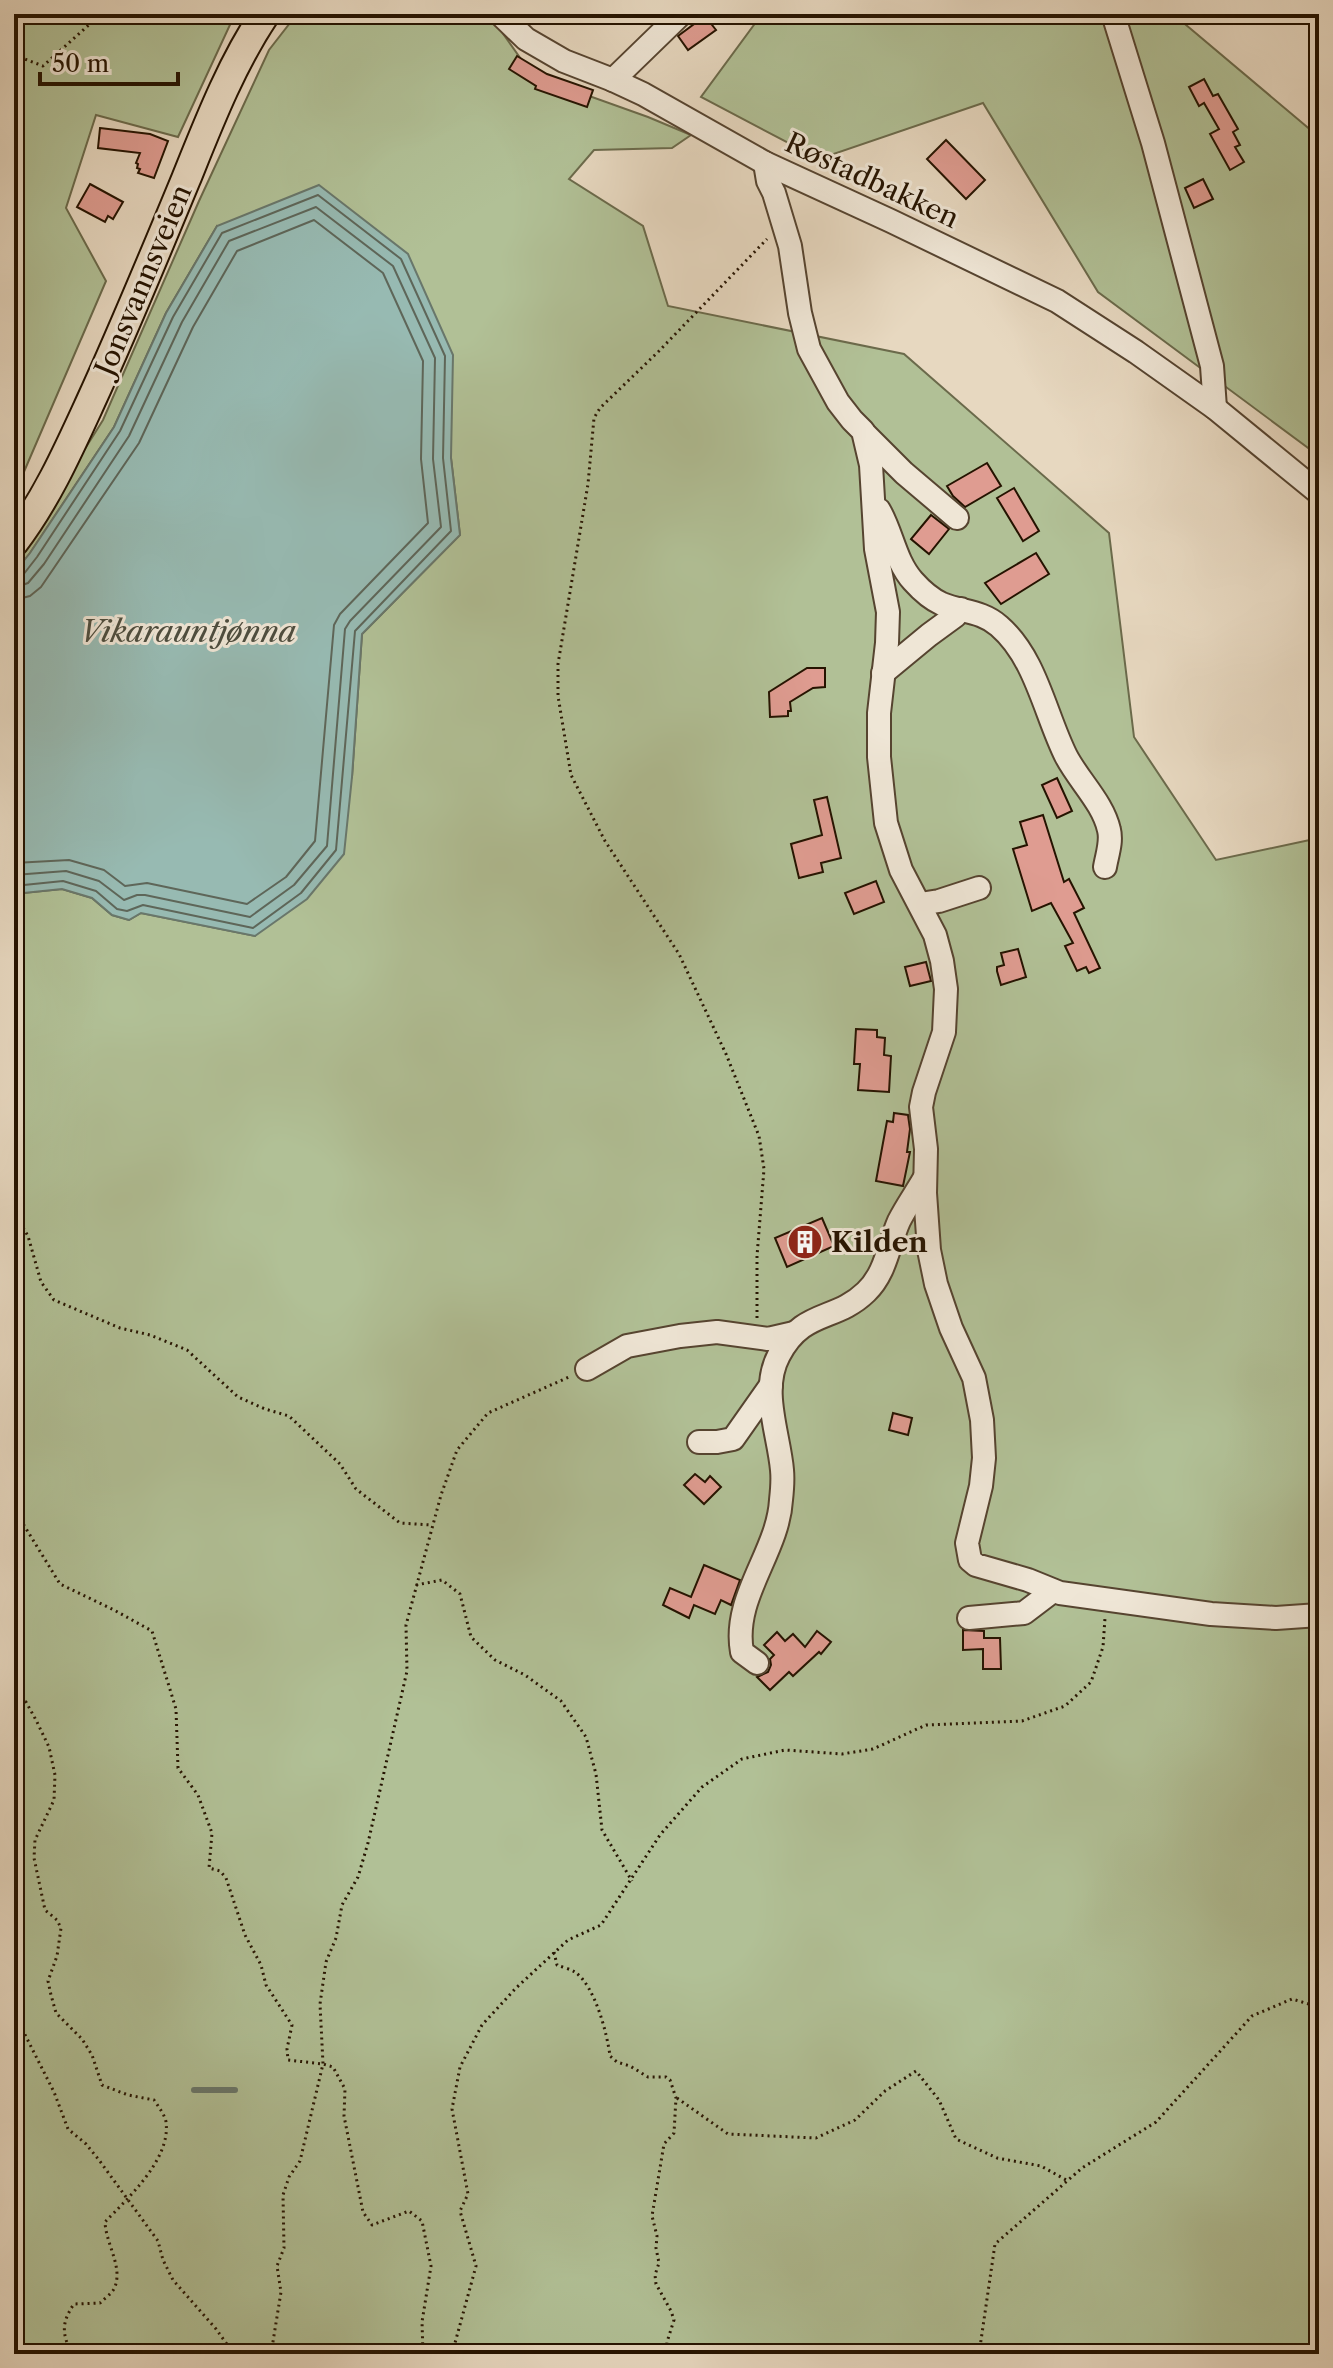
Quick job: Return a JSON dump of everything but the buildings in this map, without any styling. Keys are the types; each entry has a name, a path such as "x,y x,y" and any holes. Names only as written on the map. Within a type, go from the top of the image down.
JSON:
{"main road":[{"name":"Jonsvannsveien","path":"14,542 32,519 68,452 131,314 231,72 265,14"}],"street":[{"name":"Røstadbakken","path":"500,14 520,34 543,50 643,94 765,163 1046,295 1116,338 1215,408 1319,493"},
{"path":"613,80 681,14"},
{"path":"1113,14 1153,143 1212,366 1215,408"},
{"path":"765,163 790,246 809,349 838,402 852,420 885,456 957,518"},
{"path":"863,431 871,465 876,549 888,612 879,713 879,757 886,823 901,870 935,935 946,989 944,1032 921,1107 926,1149 927,1232 936,1284 951,1328 974,1378 982,1420 984,1458 979,1498 967,1543 970,1560 976,1565 1028,1580 1053,1591 1211,1614 1276,1618 1319,1615"},
{"path":"874,502 911,580 942,604 992,620 1009,636 1022,656 1067,759 1104,815 1110,832 1105,867"},
{"path":"883,673 961,609"},
{"path":"920,904 979,888"},
{"path":"757,1663 742,1652 740,1640 750,1589 778,1527 782,1471 771,1385 778,1356 794,1333 808,1322 853,1302 874,1283 889,1254 898,1223 925,1178"},
{"path":"587,1369 627,1346 656,1340 717,1332 758,1339 794,1333"},
{"path":"699,1442 733,1439 771,1385"},
{"path":"969,1618 1024,1613 1053,1591"}],"path":[{"path":"14,55 43,66 101,14"},
{"path":"758,1339 757,1256 764,1169 759,1136 709,1014 679,954 605,841 571,775 558,696 558,664 588,484 594,418 600,408 783,222"},
{"path":"14,1212 28,1236 41,1282 54,1300 120,1328 150,1335 187,1350 238,1397 289,1416 340,1464 356,1489 400,1523 432,1525"},
{"path":"271,2354 281,2292 277,2266 284,2248 283,2195 289,2177 300,2161 323,2064 320,2004 326,1962 336,1938 342,1905 358,1877 368,1843 407,1671 406,1625 432,1525 457,1450 488,1413 587,1369"},
{"path":"14,1509 60,1584 152,1631 176,1709 178,1768 198,1795 212,1833 209,1868 220,1871 226,1878 266,1985 292,2025 288,2060 333,2067 345,2089 344,2116 363,2212 372,2225 409,2211 422,2221 431,2266 422,2322 423,2354"},
{"path":"416,1585 442,1580 460,1594 471,1637 495,1660 525,1675 561,1701 586,1737 596,1774 602,1830 632,1881"},
{"path":"452,2354 476,2266 460,2211 468,2194 452,2109 460,2067 482,2025 516,1988 568,1940 601,1925 660,1835 702,1787 742,1759 785,1750 842,1754 873,1749 926,1725 1022,1721 1065,1706 1091,1682 1103,1647 1106,1599"},
{"path":"14,1697 26,1702 36,1720 49,1747 55,1775 54,1800 35,1840 34,1858 45,1910 61,1928 57,1956 48,1981 56,2013 82,2039 92,2055 102,2085 128,2095 154,2100 166,2121 164,2142 155,2164 105,2222 106,2236 118,2268 114,2289 100,2303 74,2304 64,2319 65,2340 72,2354"},
{"path":"554,1952 557,1965 577,1973 592,1997 607,2037 610,2056 648,2077 666,2077 676,2098 674,2133 664,2144 652,2216 659,2263 656,2284 674,2320 666,2354"},
{"path":"979,2354 995,2244 1082,2168 1156,2122 1252,2016 1292,1999 1319,2007"},
{"path":"14,2013 54,2092 68,2129 93,2152 127,2198 158,2241 173,2280 234,2354"},
{"path":"676,2098 728,2134 816,2138 855,2120 885,2091 916,2071 939,2100 956,2139 997,2158 1041,2166 1068,2181"}],"green space":[{"path":"14,14 235,14 178,137 96,115 66,208 106,281 14,495"},
{"path":"297,14 492,14 533,76 691,135 672,148 594,150 569,179 643,226 668,306 904,354 1109,533 1134,737 1216,860 1319,838 1319,2354 14,2354 14,894 62,889 92,898 112,915 129,920 141,913 255,936 352,777 362,634 460,535 451,458 217,226 166,313 114,427 14,573 14,555 34,530 103,420 269,50"},
{"path":"762,14 1173,14 1319,137 1319,456 1098,292 983,103 819,159 701,97"}],"water":[{"name":"Vikarauntjønna","path":"319,185 408,254 453,355 451,458 460,535 362,634 344,854 307,899 255,936 141,913 129,920 112,915 92,898 62,889 14,894 14,573 114,427 166,313 217,226"}],"waterway":[{"path":"194,2090 235,2090"}],"place":[{"name":"Kilden","path":"805,1242"}]}
